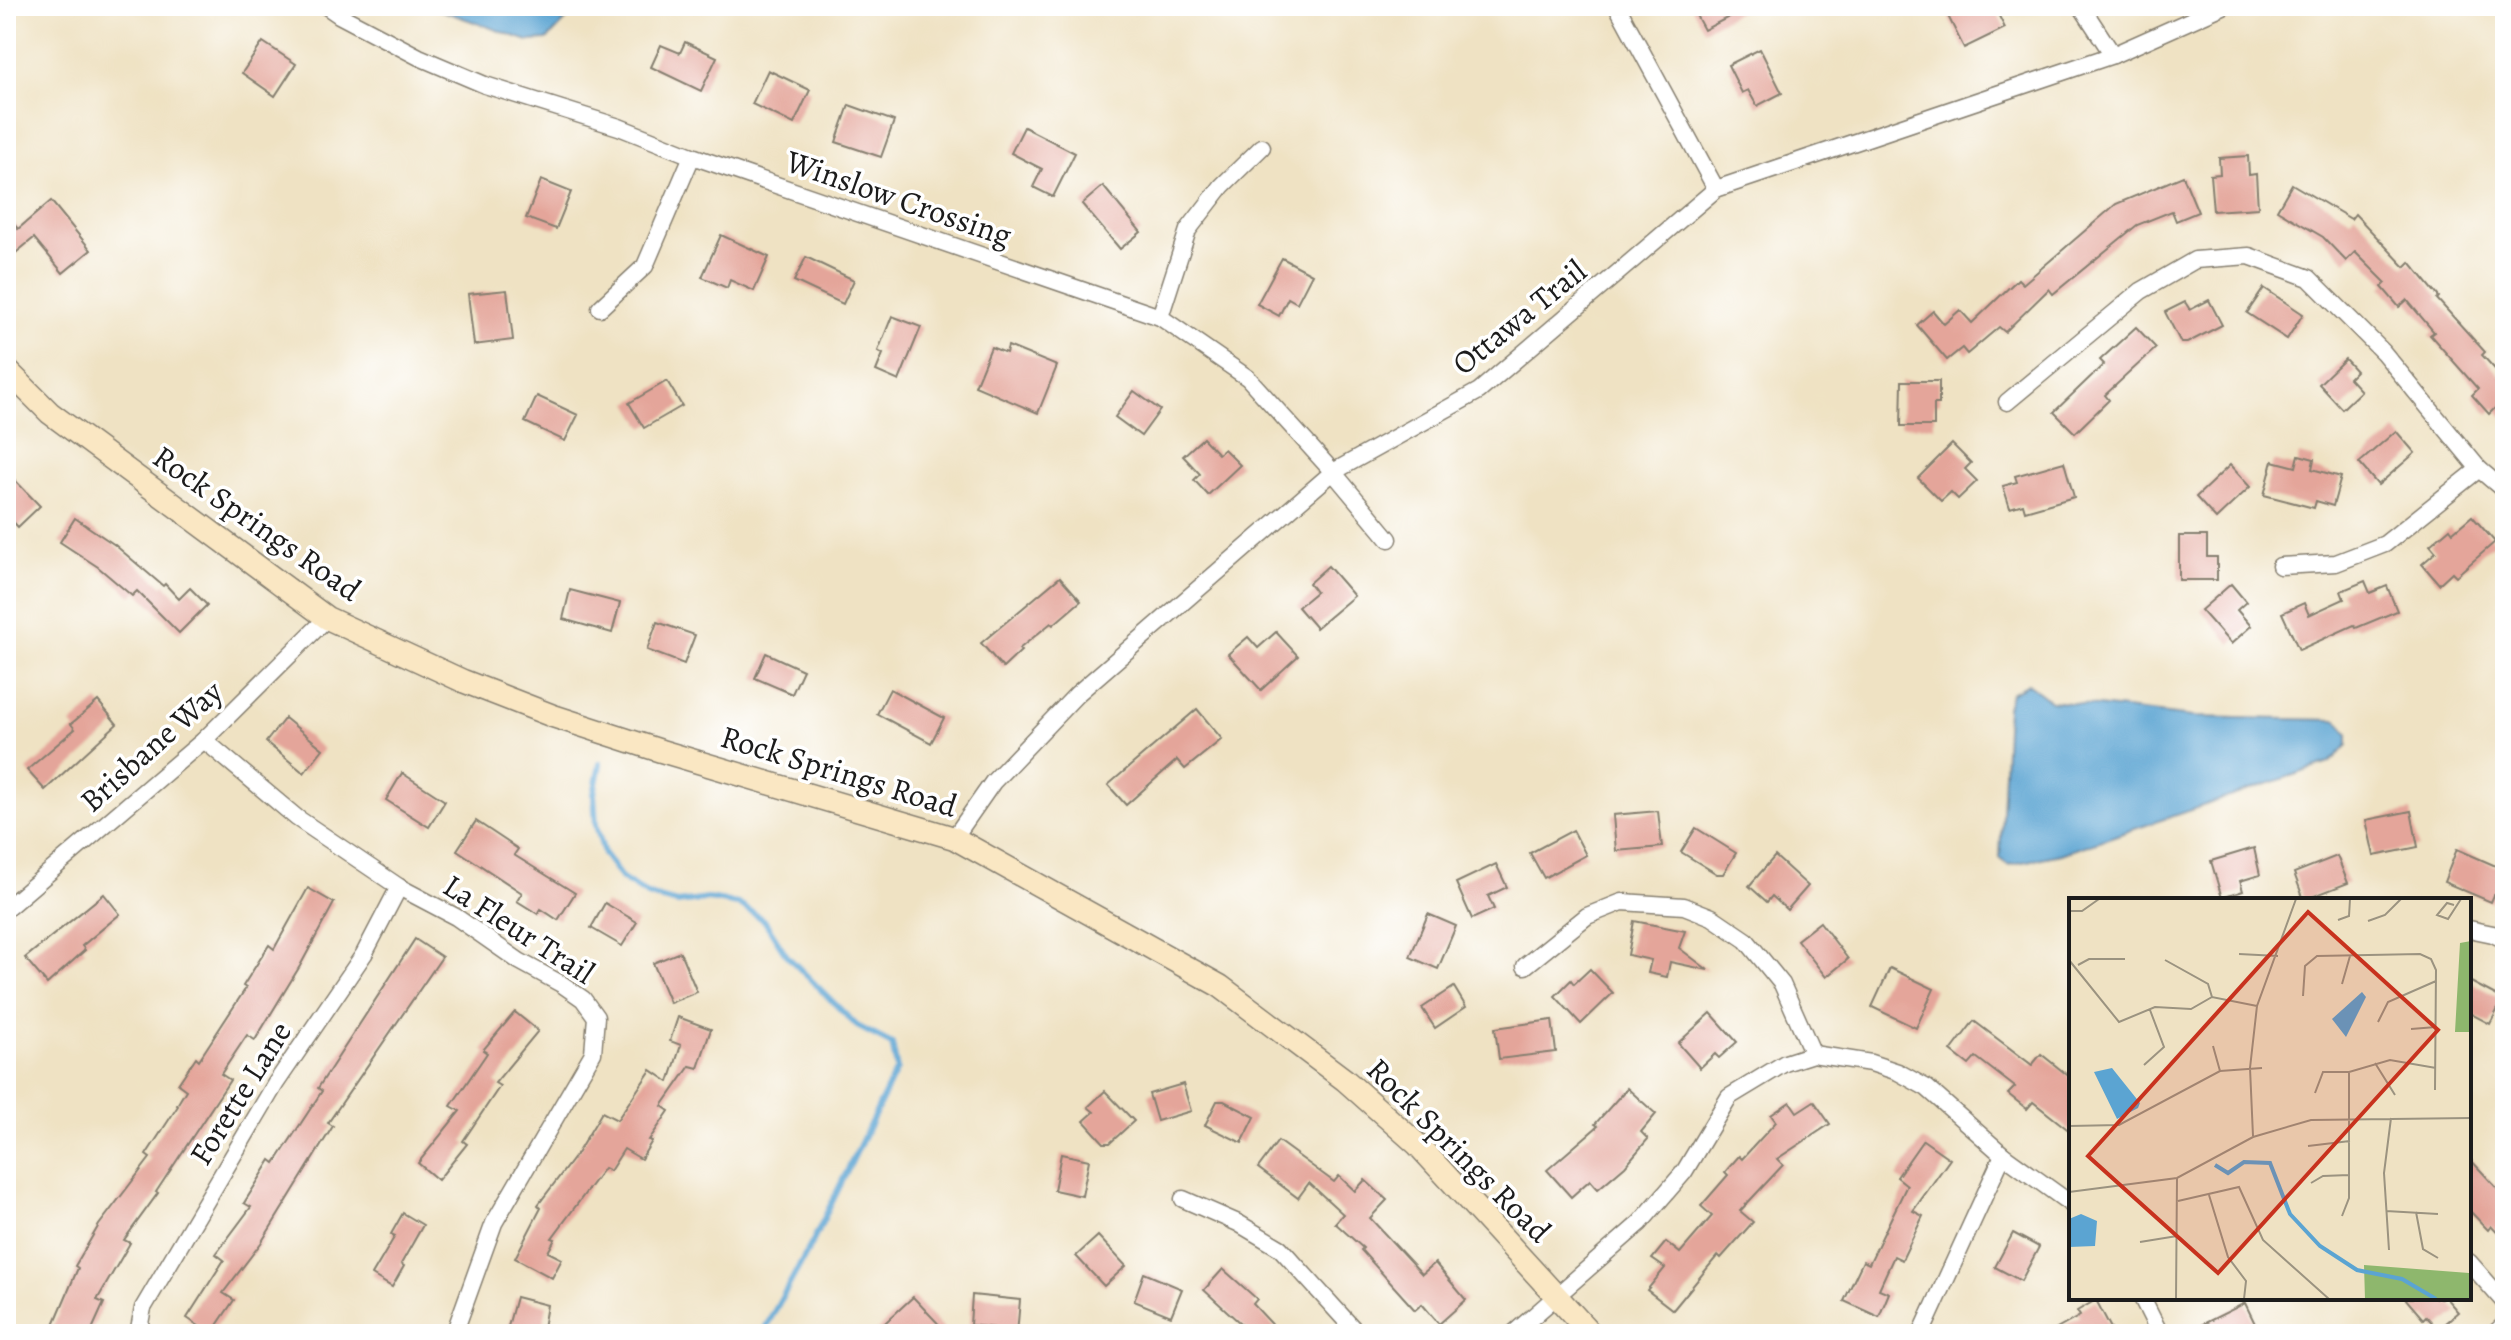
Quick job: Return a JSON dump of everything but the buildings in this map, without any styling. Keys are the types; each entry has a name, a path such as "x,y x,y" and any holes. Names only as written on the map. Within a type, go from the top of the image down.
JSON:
{"street":[{"name":"Winslow Crossing","path":"326,6 419,57 485,85 619,127 692,156 1160,317 1248,378 1389,539"},
{"path":"1617,6 1716,189"},
{"path":"2081,6 2113,55"},
{"name":"Ottawa Trail","path":"954,838 993,782 1077,694 1333,472 1479,391 1716,189 2113,55 2223,6"},
{"path":"1160,317 1188,230 1222,186 1262,147"},
{"path":"600,308 645,266 692,156"},
{"path":"2007,402 2141,291 2195,260 2249,256 2309,278 2383,352 2479,469 2505,491"},
{"name":"Rock Springs Road","path":"6,369 50,413 327,618 463,681 553,716 954,838 1220,986 1345,1080 1418,1145 1591,1334"},
{"path":"2280,566 2336,563 2385,544 2479,469"},
{"name":"Brisbane Way","path":"6,909 204,740 327,618"},
{"name":"La Fleur Trail","path":"204,740 297,818 399,887 456,917 519,961 563,985 583,999 596,1017 593,1053 494,1223 454,1334"},
{"name":"Forette Lane","path":"138,1334 143,1308 276,1083 364,954 399,887"},
{"path":"1525,966 1587,916 1622,902 1684,906 1712,917 1746,940 1782,984 1813,1054"},
{"path":"2471,929 2505,940"},
{"path":"1513,1334 1640,1223 1684,1172 1729,1097 1785,1063 1813,1054 1871,1063 1898,1072 1927,1088 2003,1155 2069,1203"},
{"path":"1921,1334 2003,1155"},
{"path":"1183,1199 1238,1223 1280,1248 1358,1334"},
{"path":"2471,1264 2505,1303"},
{"path":"2143,1300 2160,1334"},
{"path":"2494,1334 2505,1324"}],"water":[{"path":"429,6 571,6 568,18 547,40 528,41"},
{"path":"2028,684 2051,701 2193,717 2337,720 2348,733 2348,745 2329,763 2061,854 2008,865 2000,858 2007,708 2011,693"}],"waterway":[{"path":"600,764 594,794 596,825 604,854 622,879 648,895 677,903 708,899 738,904 764,920 787,956 857,1026 892,1044 897,1069 813,1241 762,1334"}]}
